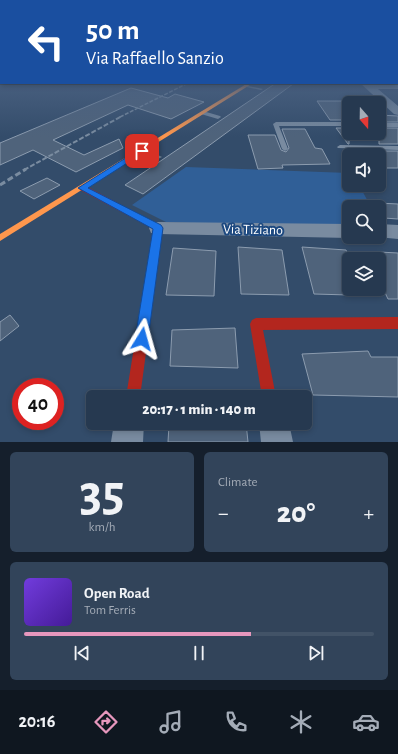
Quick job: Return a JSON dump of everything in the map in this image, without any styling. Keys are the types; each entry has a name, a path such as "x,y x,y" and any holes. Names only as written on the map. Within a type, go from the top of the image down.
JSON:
{"main road":[{"path":"0,238 231,96"},
{"path":"82,188 158,228 134,390"},
{"path":"268,390 256,324 398,324"}],"street":[{"path":"380,96 398,112"},
{"name":"Via Tiziano","path":"158,228 342,231"},
{"path":"386,231 398,232"},
{"path":"127,442 128,430"},
{"path":"275,430 277,442"}],"lane":[{"path":"203,113 218,117"},
{"path":"285,150 276,130 276,124 342,124"},
{"path":"386,125 398,125"},
{"path":"340,147 398,148"},
{"path":"142,151 158,157"}],"shaded area":[{"path":"186,167 342,173 342,192 363,192 367,200 342,200 342,229 166,222 132,205"}],"building":[{"path":"113,96 159,96 168,98 172,96 181,96 204,102 171,119 128,105 53,140 84,155 119,139 123,148 76,172 33,150 0,165 0,143"},
{"path":"257,96 277,96 143,194 125,185"},
{"path":"317,101 342,101 342,120 330,120"},
{"path":"386,115 398,116 398,122 386,122"},
{"path":"336,128 342,128 342,136"},
{"path":"386,128 398,128 398,144 379,144 379,140 386,140"},
{"path":"282,129 305,129 315,148 322,149 330,164 282,165 283,168 258,169 248,135 275,135 281,150 286,152 289,148"},
{"path":"386,151 398,151 398,168 386,168"},
{"path":"47,178 60,185 34,199 20,191"},
{"path":"386,203 398,204 398,219 386,218"},
{"path":"238,247 282,250 289,295 241,294"},
{"path":"302,247 346,250 347,252 342,252 342,295 314,294"},
{"path":"173,248 216,251 214,296 166,295"},
{"path":"386,252 398,253 398,299 388,299 386,295"},
{"path":"10,315 19,326 0,341 0,322"},
{"path":"235,328 238,368 170,366 172,330"},
{"path":"368,351 371,357 398,357 398,397 313,395 302,354"},
{"path":"169,430 247,430 248,442 168,442"}],"railway":[{"path":"122,116 163,96"},
{"path":"24,170 122,116"},
{"path":"0,185 26,169"}],"traffic: slow":[{"path":"0,238 231,96"}],"traffic: jam":[{"path":"83,188 158,228 134,390"},
{"path":"268,390 256,324 398,323"}],"route":[{"path":"142,151 82,188 158,228 142,339"}]}
